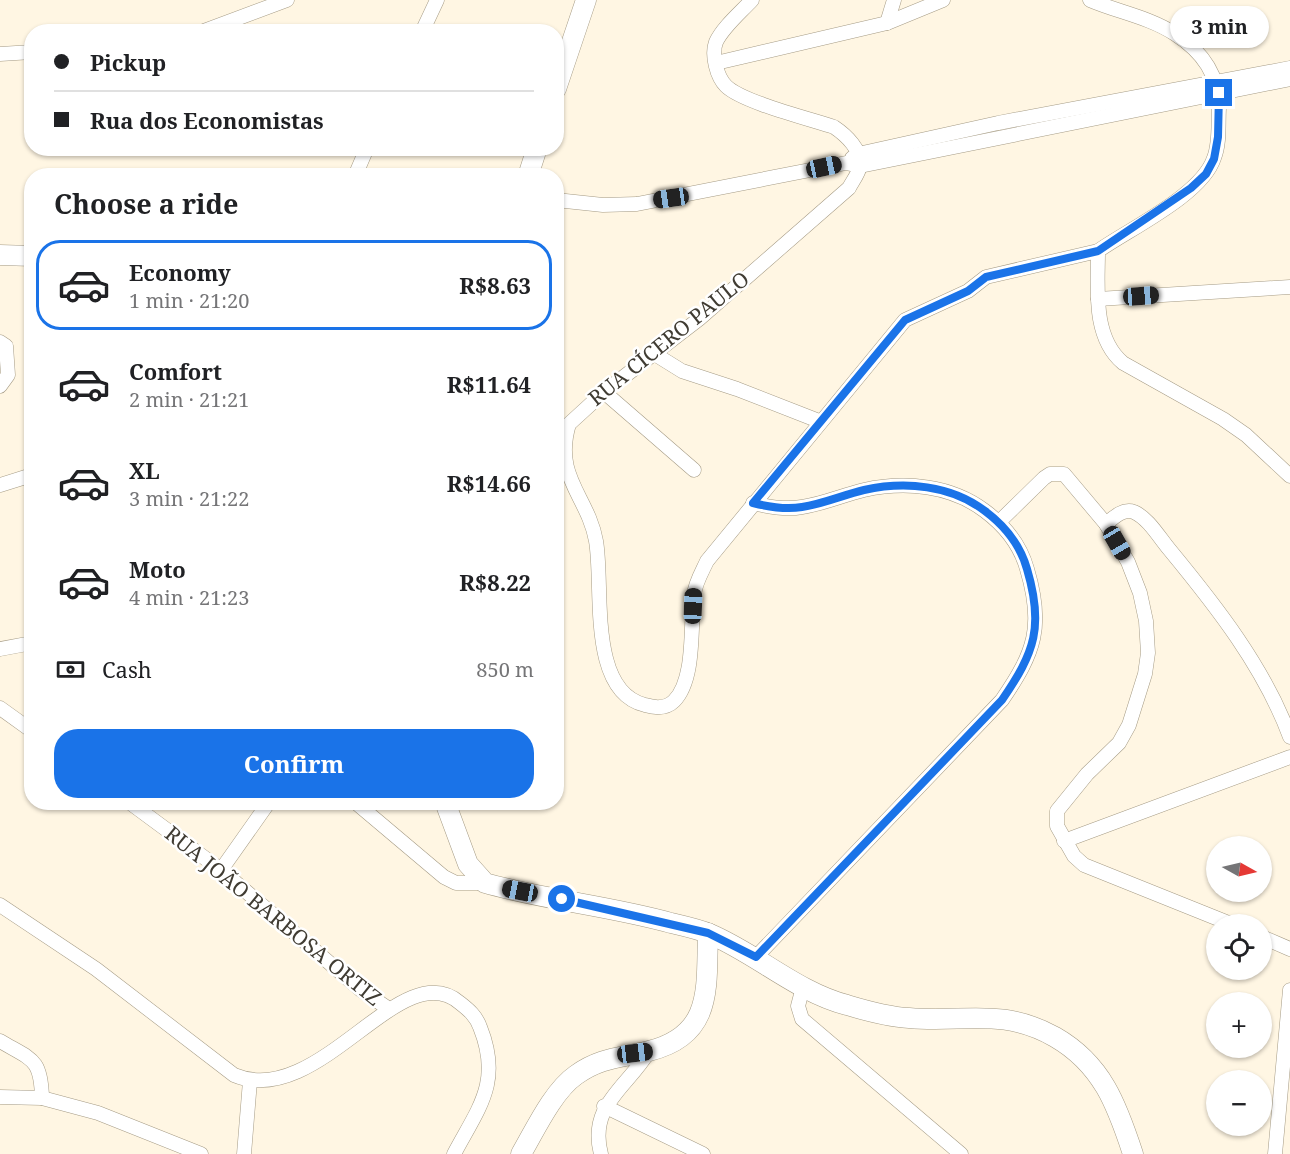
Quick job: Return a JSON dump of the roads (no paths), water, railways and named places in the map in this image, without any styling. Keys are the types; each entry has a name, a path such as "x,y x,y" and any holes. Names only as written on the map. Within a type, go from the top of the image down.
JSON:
{"main road":[{"path":"564,65 586,0"},
{"path":"0,255 24,255"},
{"path":"448,810 468,864 484,883 654,918 708,933 756,957 803,987 843,1004 910,1018 1002,1018 1030,1024 1057,1038 1089,1061 1112,1098 1133,1154"},
{"path":"521,1154 549,1106 573,1077 593,1064 620,1055 649,1051 680,1040 699,1018 705,999 708,933"}],"street":[{"path":"222,24 287,0"},
{"path":"426,24 437,0"},
{"path":"752,0 717,42 716,63 720,77 727,87 742,95 834,127 847,135 855,161"},
{"path":"887,23 894,0"},
{"path":"716,63 887,23 943,0"},
{"path":"1090,0 1155,23 1173,32 1193,46 1211,70 1218,88 1218,137 1214,159 1206,174 1165,207 1098,251 1098,299 1103,335 1112,353 1137,374 1223,419 1246,435 1290,476"},
{"path":"0,54 24,52"},
{"path":"1218,88 1290,68"},
{"path":"564,201 603,205 637,204 855,161 998,123 1218,88 1290,80"},
{"name":"RUA CÍCERO PAULO","path":"855,161 849,188 699,319 604,392 569,424 565,459 570,482 592,526 596,543 599,601 607,663 614,684 623,694 639,704 657,708 672,704 681,693 687,678 694,593 707,561 893,332 911,315 968,291 986,277 1098,251"},
{"path":"1098,299 1290,286"},
{"path":"0,342 6,346 8,375 0,386"},
{"path":"653,353 682,371 819,421"},
{"path":"604,392 694,470"},
{"path":"1000,521 1044,478 1057,473 1070,479 1106,524 1128,562 1140,593 1146,621 1145,674 1129,725 1119,743 1087,774 1057,811 1057,826 1064,842 1084,865 1207,914"},
{"path":"0,485 24,478"},
{"path":"753,503 777,508 801,507 884,486 925,486 960,496 1000,521 1014,540 1024,560 1032,587 1036,623 1031,651 1019,675 1002,700 977,729 756,957"},
{"path":"1106,524 1123,512 1133,512 1147,522 1210,598 1274,698 1290,737"},
{"path":"0,649 24,644"},
{"path":"0,708 24,725"},
{"path":"1064,842 1290,757"},
{"name":"RUA JOÃO BARBOSA ORTIZ","path":"140,810 221,870 361,990 388,1009"},
{"path":"221,870 263,810"},
{"path":"364,810 444,877 456,883 484,883"},
{"path":"444,877 459,872 468,864"},
{"path":"0,905 96,969 234,1075 250,1081 264,1082 302,1070 334,1051 388,1009 417,994 439,992 457,1000 476,1017 491,1066 484,1097 453,1154"},
{"path":"1272,941 1290,949"},
{"path":"803,987 798,1006 802,1019 961,1154"},
{"path":"1275,1154 1290,990"},
{"path":"0,1041 36,1064 41,1074 42,1098"},
{"path":"601,1154 599,1146 604,1106 639,1069 649,1051"},
{"path":"244,1154 250,1081"},
{"path":"0,1097 42,1098 98,1113 201,1154"},
{"path":"604,1106 703,1154"}]}
